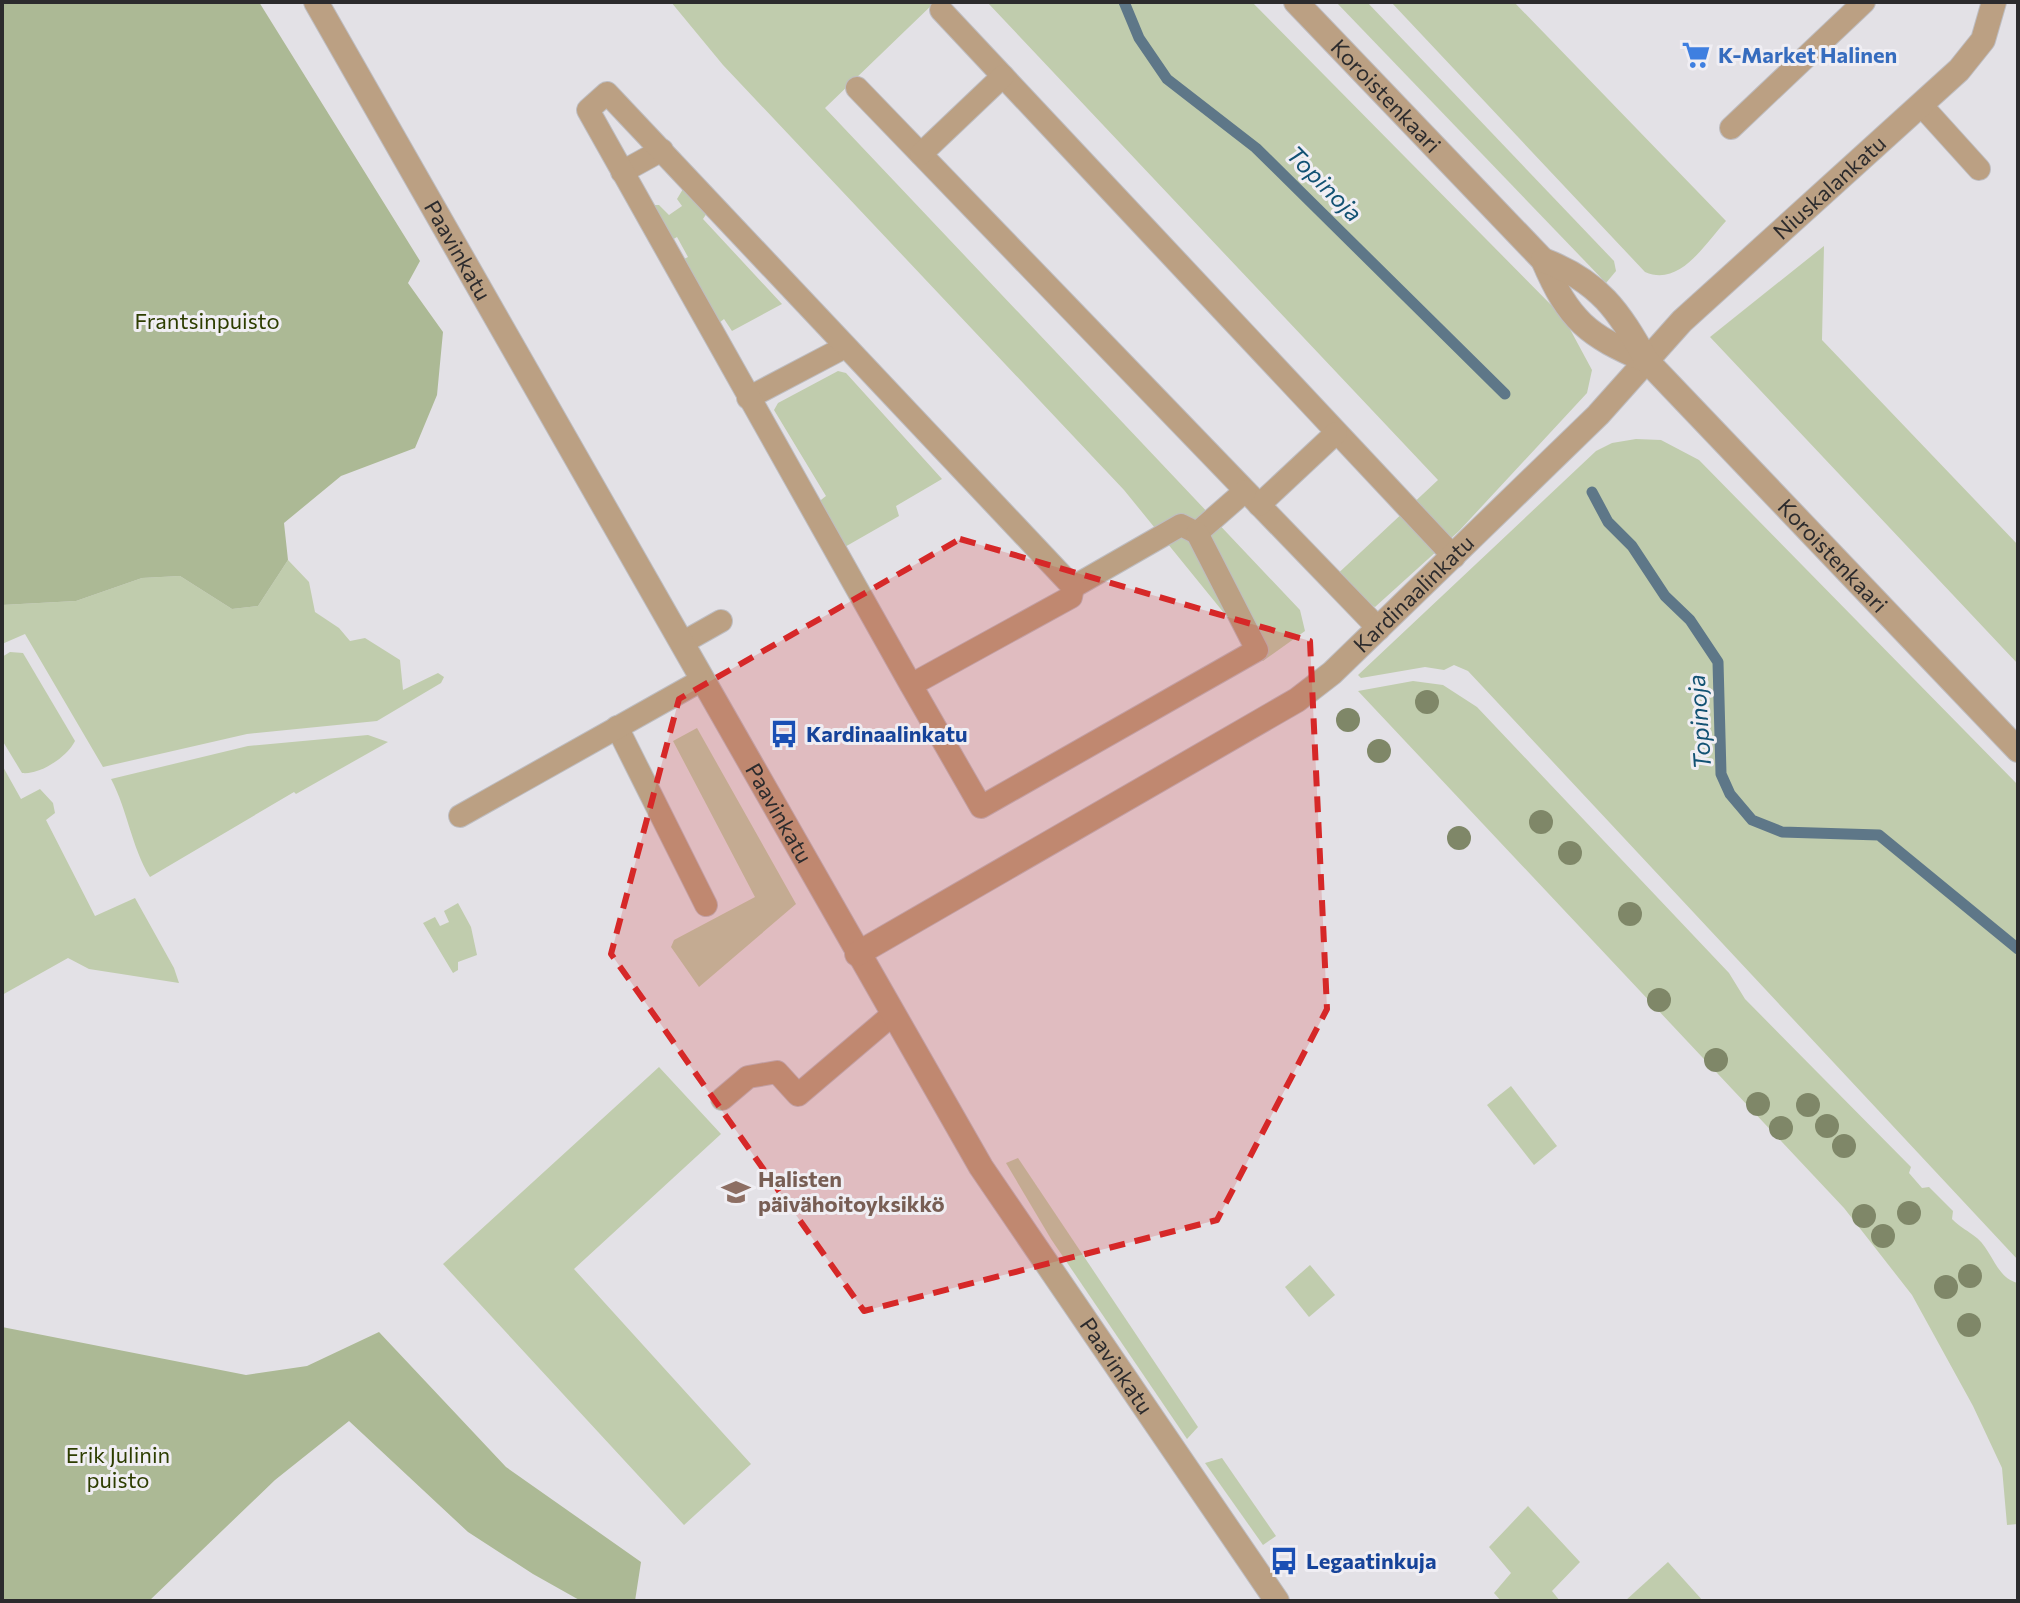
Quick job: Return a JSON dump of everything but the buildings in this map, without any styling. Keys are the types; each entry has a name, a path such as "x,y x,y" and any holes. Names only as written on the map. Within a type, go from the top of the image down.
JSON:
{"street":[{"name":"Paavinkatu","path":"316,2 892,1015 1032,1245 1277,1601"},
{"name":"Koroistenkaari","path":"1296,2 1543,260 1560,300 1599,340 1647,361"},
{"name":"Niuskalankatu","path":"1647,361 1682,321 1922,106 1983,40 1994,2"},
{"name":"Koroistenkaari","path":"1543,260 1577,272 1621,315 1647,361 2018,750"},
{"name":"Kardinaalinkatu","path":"857,954 1297,700 1379,629 1454,557 1598,415 1647,361"}],"lane":[{"path":"1731,128 1864,2"},
{"path":"941,10 1454,557"},
{"path":"921,154 1003,76"},
{"path":"857,88 1379,629"},
{"path":"911,685 1071,597 1073,587 1181,525 1197,533 1257,650 981,807 911,685 748,398 588,110 607,93 1073,587"},
{"path":"1922,106 1979,169"},
{"path":"622,172 662,150"},
{"path":"748,398 845,347"},
{"path":"1197,533 1252,498 1336,433"},
{"path":"682,643 721,621"},
{"path":"460,816 702,680"},
{"path":"617,727 706,905"},
{"path":"722,1099 748,1077 777,1072 798,1095 892,1015"}],"highlighted area":[{"path":"960,539 1310,641 1327,1009 1217,1220 864,1311 611,954 679,699"}],"green space":[{"name":"Frantsinpuisto","path":"2,2 259,2 420,261 408,283 443,332 437,395 415,448 341,476 284,523 288,560 258,606 232,609 180,576 142,578 76,601 2,605"},
{"path":"671,2 935,2 825,108 1300,610 1305,631 1263,661 1124,490 723,65"},
{"path":"987,2 1252,2 1564,318 1592,370 1587,393 1459,531 1375,607 1331,580 1438,480"},
{"path":"1336,2 1367,2 1614,261 1616,271 1606,283"},
{"path":"1391,2 1514,2 1726,221 1700,252 1680,269 1658,275 1645,272"},
{"path":"683,189 707,213 703,219 782,304 732,331 724,319 719,323 682,260 688,257 677,237 672,240 648,205 659,205 669,215 682,206 677,199"},
{"path":"1824,246 1822,340 2018,545 2018,664 1710,337"},
{"path":"838,371 846,373 942,479 896,506 899,516 843,548 817,503 826,496 774,410 778,403"},
{"path":"1636,439 1661,440 1699,460 2018,785 2018,1260 1468,671 1454,665 1444,670 1425,667 1361,678 1358,675 1596,451 1612,443"},
{"path":"288,560 309,582 315,612 339,628 350,641 365,638 400,660 403,690 438,673 444,677 441,683 377,721 247,734 103,767 25,634 2,644 2,605 76,601 142,578 180,576 232,609 258,606"},
{"path":"10,652 23,653 75,741 52,764 29,773 22,773 2,740 2,657"},
{"path":"1413,681 1443,685 1477,707 1729,973 1745,999 1911,1167 1909,1173 1922,1188 1929,1187 1953,1211 1952,1219 1979,1240 2004,1275 2018,1283 2018,1524 2007,1525 2002,1468 1973,1406 1912,1295 1844,1208 1358,691"},
{"path":"697,728 796,904 699,987 671,947 674,940 755,897 673,741"},
{"path":"368,735 388,742 296,794 294,792 150,877 111,779 248,746"},
{"path":"2,765 21,799 40,789 53,803 55,813 46,820 95,916 135,898 174,968 179,983 89,969 68,958 2,995"},
{"path":"458,903 471,927 477,955 458,962 458,970 453,973 423,923 435,917 440,926 449,922 444,911"},
{"path":"659,1067 721,1134 574,1269 751,1464 684,1525 443,1264"},
{"path":"1511,1086 1557,1146 1534,1165 1487,1105"},
{"path":"1018,1158 1198,1427 1187,1439 1051,1239 1006,1163"},
{"path":"1310,1265 1335,1295 1309,1317 1285,1287"},
{"name":"Erik Julinin puisto","path":"2,1327 246,1375 307,1366 379,1332 506,1467 641,1562 635,1601 581,1601 533,1574 468,1532 349,1421 275,1480 149,1601 2,1601"},
{"path":"1222,1458 1276,1536 1263,1545 1205,1463"},
{"path":"1528,1506 1580,1562 1552,1591 1560,1601 1501,1601 1494,1593 1511,1573 1489,1547"},
{"path":"1668,1562 1703,1601 1625,1601"}],"waterway":[{"name":"Topinoja","path":"1124,2 1139,38 1167,79 1256,148 1505,394"},
{"name":"Topinoja","path":"1592,492 1608,522 1632,546 1665,596 1690,620 1718,662 1721,774 1730,794 1752,820 1782,832 1879,835 2018,949"}],"place":[{"name":"K-Market Halinen","path":"1696,55"},
{"name":"Kardinaalinkatu","path":"784,734"},
{"name":"Halisten päivähoitoyksikkö","path":"736,1192"},
{"name":"Legaatinkuja","path":"1284,1561"}]}
